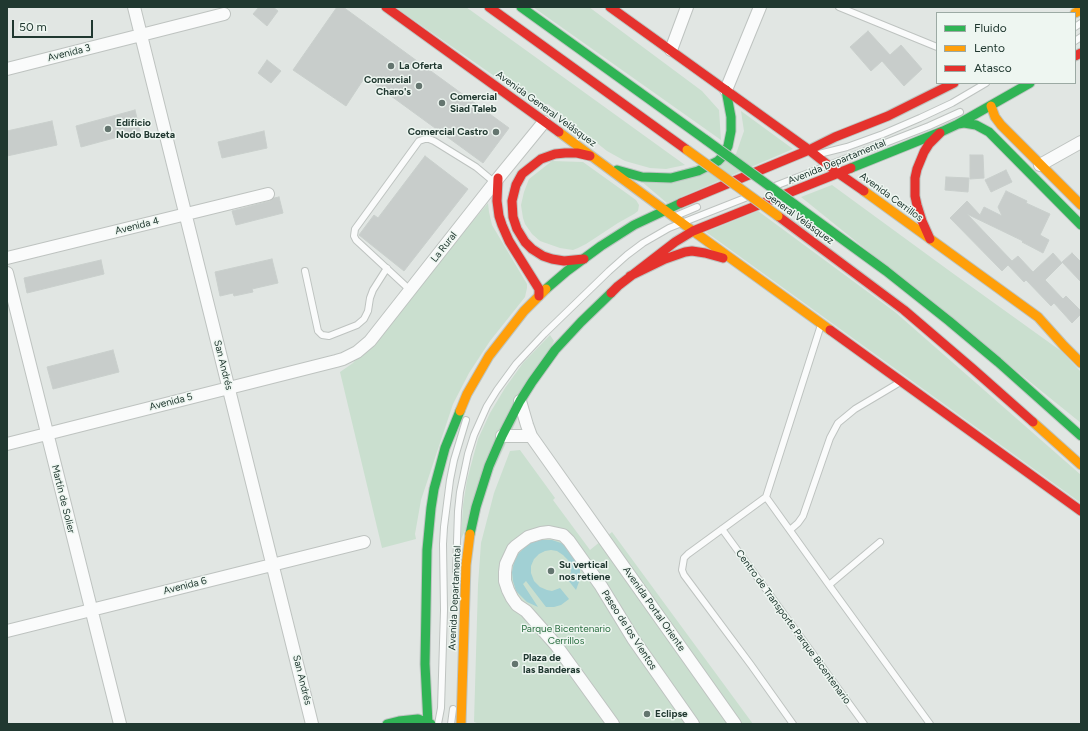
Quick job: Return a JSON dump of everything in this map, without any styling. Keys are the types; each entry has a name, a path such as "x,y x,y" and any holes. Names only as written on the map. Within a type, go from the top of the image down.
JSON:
{"main road":[{"name":"Avenida General Velásquez","path":"386,7 593,156 740,265"},
{"name":"General Velásquez","path":"489,7 859,276 908,314 1081,465"},
{"name":"General Velásquez","path":"521,7 886,271 998,362 1081,436"},
{"name":"Avenida Cerrillos","path":"610,7 726,90 811,154 1075,343"},
{"name":"Avenida Departamental","path":"429,723 425,664 427,550 431,508 439,470 464,400 474,381 497,344 524,311 567,271 619,234 650,216 811,154 835,137 888,116 952,84"},
{"name":"Avenida Departamental","path":"461,724 464,602 466,565 472,520 482,486 502,436 520,401 555,350 595,307 618,286 675,242 693,231 958,124 1028,84"},
{"path":"608,168 642,177 662,178 684,175 711,165 722,157 728,146 730,137 731,123 726,90"},
{"path":"991,106 995,117 1001,125 1081,206"},
{"path":"958,124 964,123 976,125 989,132 1081,224"},
{"path":"930,239 916,205 915,178 924,152 942,131"},
{"path":"584,259 557,260 543,256 532,249 521,237 517,228 512,211 512,201 516,186 522,174 540,159 555,154 565,153 577,153 593,156"},
{"path":"496,180 498,205 502,225 515,251 536,284 539,296"},
{"path":"630,276 665,259 692,251 718,256 740,265 1081,511"},
{"path":"1038,317 1081,363"},
{"path":"387,724 412,719 418,719 429,723"}],"street":[{"name":"San Andrés","path":"134,7 312,724"},
{"path":"671,50 687,7"},
{"path":"726,90 760,7"},
{"name":"Avenida 3","path":"7,69 224,14"},
{"name":"La Rural","path":"336,361 344,359 357,352 370,342 496,180 544,122"},
{"path":"1040,165 1081,142"},
{"name":"Avenida 4","path":"7,258 268,194"},
{"name":"Martín de Solier","path":"7,273 120,724"},
{"name":"Avenida 5","path":"7,444 336,361"},
{"name":"Avenida Portal Oriente","path":"520,401 531,436 735,724"},
{"path":"502,436 531,436"},
{"name":"Paseo de los Vientos","path":"613,724 556,645 526,611 518,605 508,590 505,581 505,572 510,554 525,538 534,534 549,532 556,533 563,535 569,541 601,586 634,640 693,724"},
{"name":"Avenida 6","path":"7,631 364,542"}],"lane":[{"path":"840,7 936,47"},
{"path":"811,154 847,148 883,134 952,103 984,84"},
{"path":"763,191 929,126 967,109"},
{"path":"410,290 356,240 354,236 355,229 419,141 429,139 434,141 496,180"},
{"path":"736,190 764,177"},
{"path":"456,582 458,510 463,473 468,454 474,435 487,406 516,364 532,345 618,263 643,243 683,223 755,194"},
{"path":"664,220 699,206"},
{"path":"305,271 318,331 322,335 329,336 357,325 364,319 368,312 373,290 387,268"},
{"path":"793,724 684,575 682,570 684,558 688,554 766,497 821,323"},
{"path":"790,530 803,516 830,438 838,423 855,409 902,382"},
{"path":"438,724 441,708 444,610 443,544 445,520 454,460 462,430 469,413"},
{"path":"766,497 930,724"},
{"name":"Centro de Transporte Parque Bicentenario","path":"722,530 864,724"},
{"path":"829,585 880,542"},
{"path":"458,632 464,602"},
{"path":"451,724 453,702"}],"green space":[{"path":"395,7 466,7 685,165 666,169 650,168 625,161 607,151 548,104 536,105"},
{"path":"533,7 589,7 702,91 719,110 721,140"},
{"path":"741,111 793,149 667,203 641,181 736,154 744,131"},
{"path":"552,161 583,162 636,200 639,205 638,211 586,244 573,250 560,248 540,241 532,234 525,224 521,205 529,179"},
{"path":"832,185 1061,351 1081,372 1081,423 801,197"},
{"path":"488,203 492,225 527,284 525,297 490,341 469,373 453,404 421,500 415,534 416,539 382,548 340,372 353,363"},
{"path":"758,211 895,312 1081,475 1081,503 706,232"},
{"path":"550,335 554,341 461,539 463,505 467,480 478,439 490,413 505,388 523,363"},
{"name":"Parque Bicentenario Cerrillos","path":"520,450 555,498 553,500 590,550 612,532 753,724 480,724 474,722 478,585 481,543 494,493 510,451"}],"water":[{"path":"540,540 552,540 564,544 577,558 580,569 580,579 576,590 568,580 571,572 570,565 568,560 563,555 557,551 551,550 539,554 534,559 531,566 531,573 534,581 540,587 547,590 552,591 560,588 569,599 561,605 554,607 546,607 526,581 523,584 538,607 527,602 516,591 513,581 512,572 514,562 518,554 530,543"}],"building":[{"path":"259,7 273,7 278,11 267,26 253,14"},
{"path":"337,7 343,7 509,128 483,163 365,77 346,106 293,70"},
{"path":"868,31 890,55 901,45 922,69 904,86 882,61 871,71 850,47"},
{"path":"267,60 281,71 271,83 258,73"},
{"name":"Edificio Nodo Buzeta","path":"135,110 140,131 81,147 76,126"},
{"path":"52,121 57,145 7,156 7,131"},
{"path":"264,131 267,148 222,158 218,142"},
{"path":"970,155 983,155 984,178 970,179"},
{"path":"425,156 468,189 404,271 359,235 374,215 378,218"},
{"path":"1006,170 1012,182 991,192 985,180"},
{"path":"946,177 969,178 968,192 945,190"},
{"path":"1006,191 1027,201 1026,203 1050,214 1040,235 1049,240 1043,253 1022,242 1023,241 967,214 1012,261 1018,256 1033,272 1053,253 1062,263 1045,280 1063,299 1066,296 1081,311 1081,314 1072,323 1054,303 1051,306 1026,280 1024,282 1008,265 1002,271 950,218 967,201 980,215 984,207 1002,216 998,207"},
{"path":"279,197 283,213 236,225 232,211 270,201"},
{"path":"1072,253 1081,262 1081,282 1062,262"},
{"path":"272,259 278,283 252,289 253,292 234,296 233,293 220,296 215,272"},
{"path":"101,260 104,274 27,293 24,278"},
{"path":"113,350 119,372 53,389 47,367"}],"traffic: fast":[{"path":"521,7 706,140"},
{"path":"851,168 958,124 1028,84"},
{"path":"617,170 642,177 671,178 698,171 718,161 728,146 731,131 731,117 726,90"},
{"path":"958,124 964,123 976,125 989,132 1081,225"},
{"path":"706,140 794,204"},
{"path":"546,289 567,271 601,246 634,225 681,203"},
{"path":"794,204 886,271 949,321 998,362 1081,436"},
{"path":"470,534 476,507 489,466 520,401 555,350 611,293"},
{"path":"428,724 425,664 427,550 431,508 434,489 445,448 460,411"},
{"path":"387,724 418,719 431,724"}],"traffic: slow":[{"path":"1076,12 1081,10"},
{"path":"991,106 995,117 1001,125 1081,205"},
{"path":"559,132 693,231"},
{"path":"687,150 778,216"},
{"path":"864,191 1038,317"},
{"path":"693,231 830,330"},
{"path":"460,411 467,394 489,356 524,311 546,289"},
{"path":"1038,317 1081,363"},
{"path":"1033,422 1081,465"},
{"path":"461,724 466,565 470,534"}],"traffic: jam":[{"path":"386,7 559,132"},
{"path":"489,7 687,150"},
{"path":"610,7 864,191"},
{"path":"1076,56 1081,53"},
{"path":"681,203 888,116 952,84"},
{"path":"930,239 917,205 915,196 915,178 924,152 929,144 940,133"},
{"path":"584,259 564,261 552,259 543,256 532,249 525,242 517,229 513,217 512,201 516,185 522,174 541,159 555,154 565,153 577,153 590,156"},
{"path":"611,293 675,242 693,231 851,168"},
{"path":"498,178 497,201 502,225 509,241 539,289 539,296"},
{"path":"778,216 904,310 1033,422"},
{"path":"630,276 665,259 685,252 692,251 705,253 723,258"},
{"path":"830,330 1081,511"}],"place":[{"name":"La Oferta","path":"391,66"},
{"name":"Comercial Charo's","path":"419,86"},
{"name":"Comercial Siad Taleb","path":"442,103"},
{"name":"Edificio Nodo Buzeta","path":"108,129"},
{"name":"Comercial Castro","path":"496,132"},
{"name":"Su vertical nos retiene","path":"551,571"},
{"name":"Plaza de las Banderas","path":"515,664"},
{"name":"Eclipse","path":"647,714"}]}
